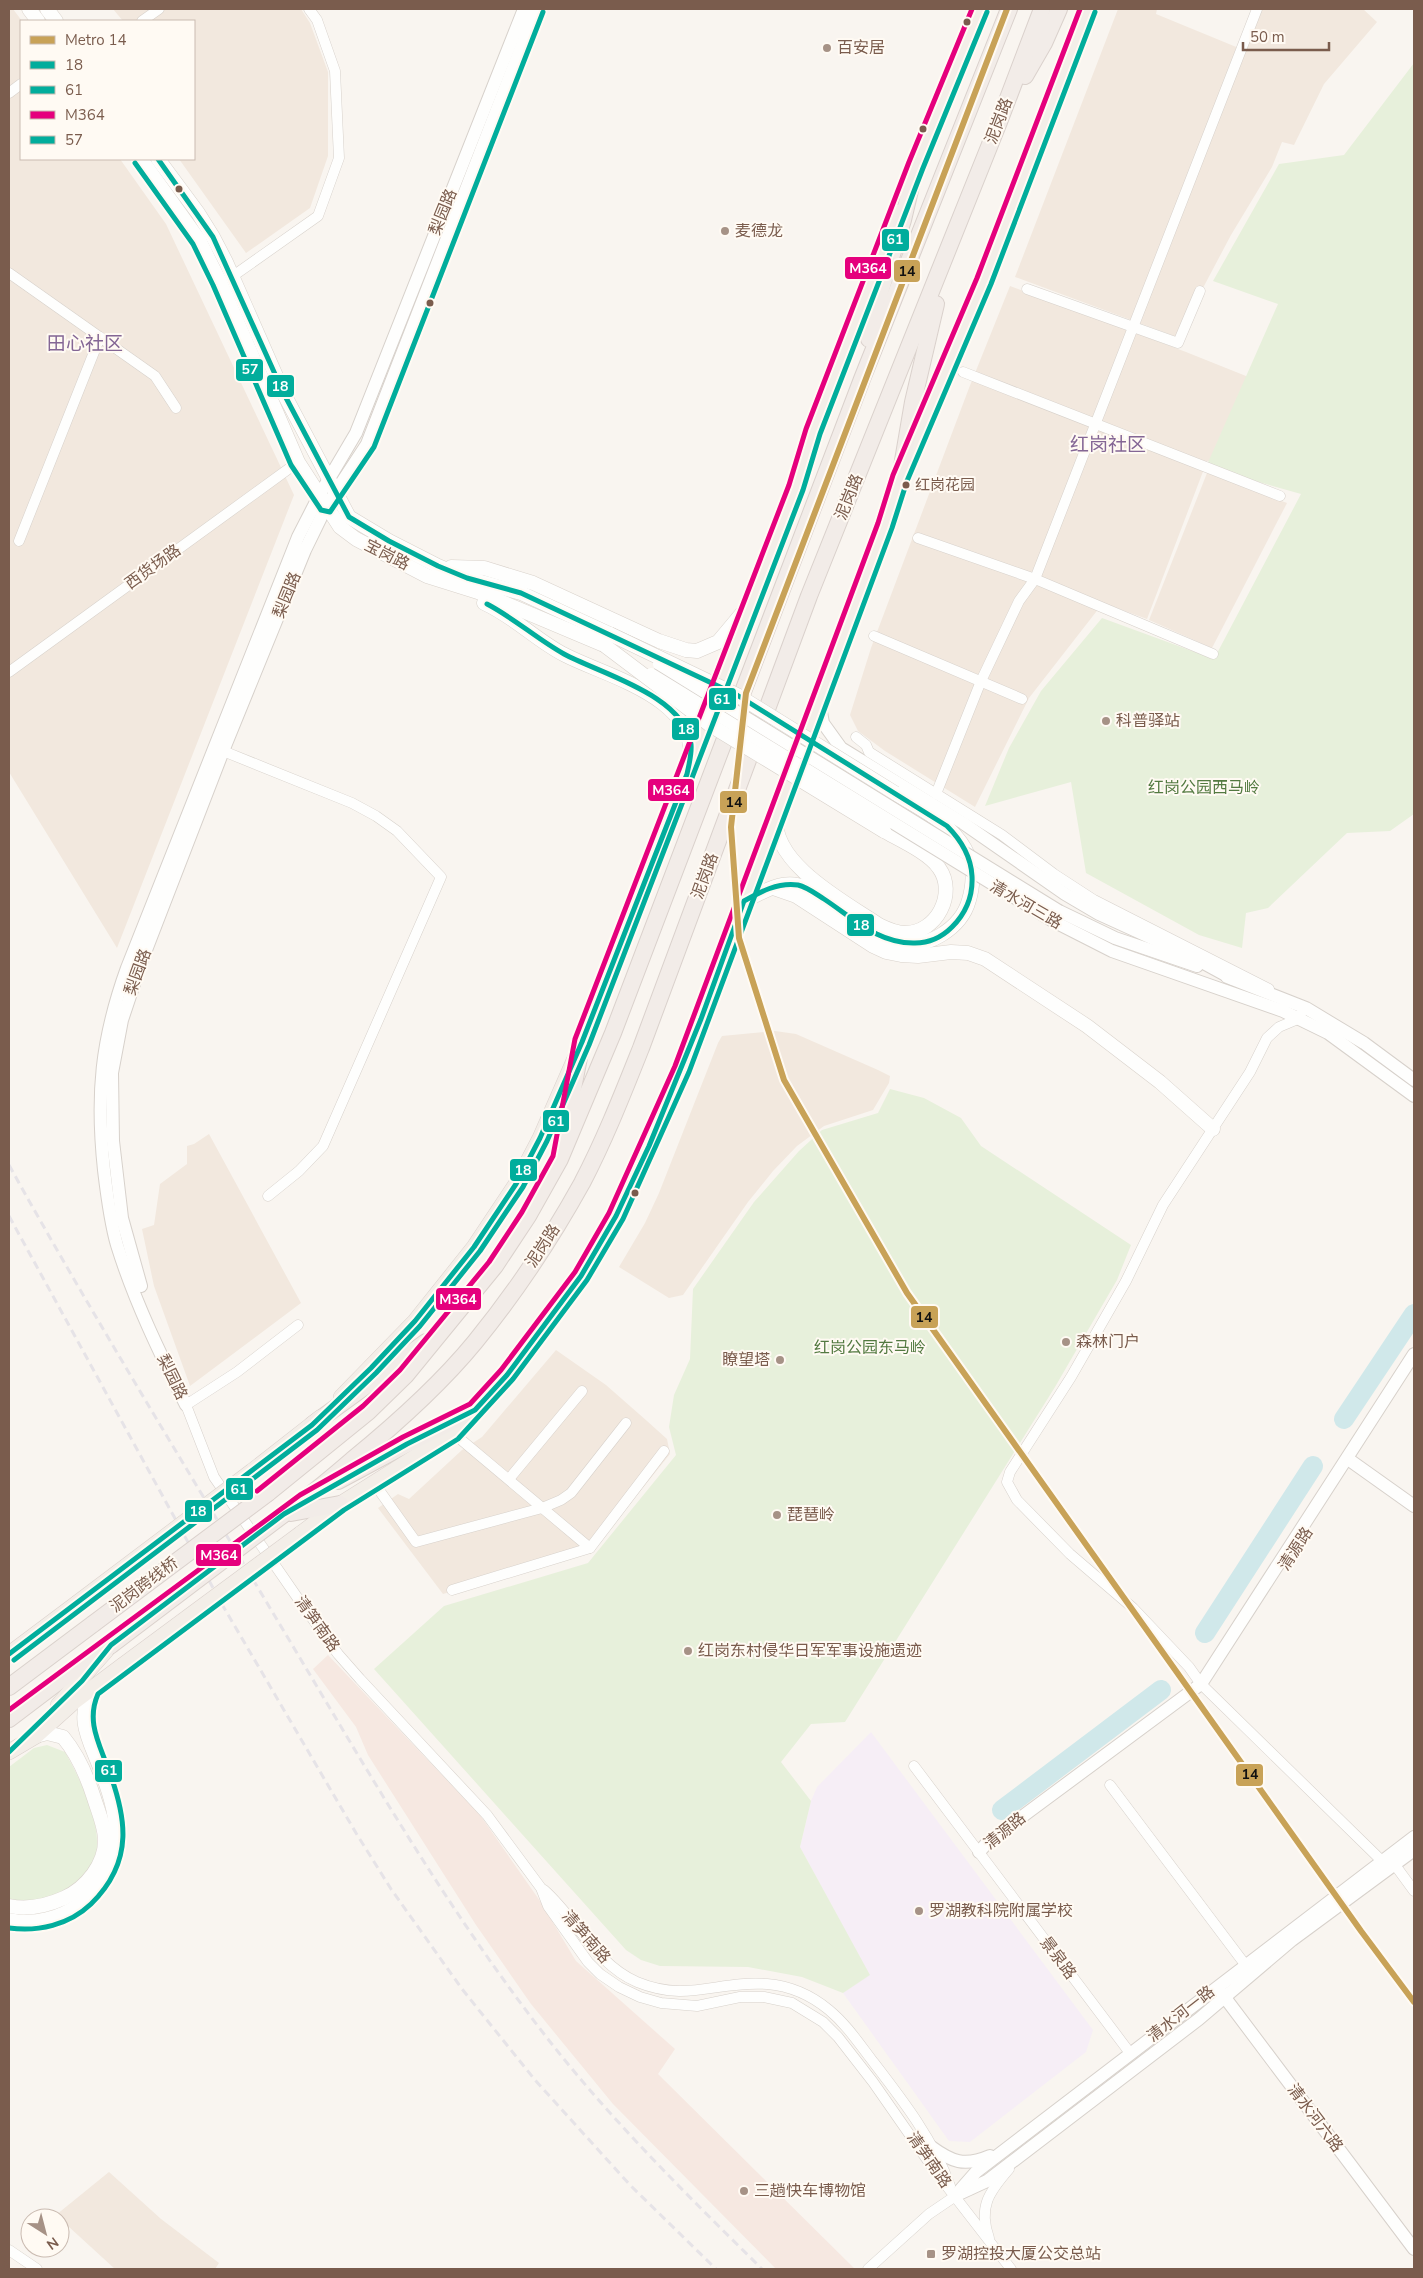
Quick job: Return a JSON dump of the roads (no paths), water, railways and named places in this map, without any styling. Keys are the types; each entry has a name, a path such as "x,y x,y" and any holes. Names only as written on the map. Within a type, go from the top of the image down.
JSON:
{"highway":[{"name":"泥岗路","path":"268,1493 368,1412 406,1376 495,1266 528,1216 560,1159 613,1033 862,379 1009,9"},
{"name":"泥岗路","path":"284,1514 304,1501 388,1431 428,1393 474,1344 513,1292 555,1229 582,1181 614,1116 641,1048 809,596 1000,122 1042,9"},
{"path":"1000,122 1044,42 1059,9"},
{"path":"862,379 880,292 903,220 916,165"},
{"path":"900,478 913,402 936,303 939,273"},
{"path":"560,1159 582,1042"},
{"path":"312,1424 444,1328"},
{"path":"304,1501 407,1444 475,1410"},
{"name":"泥岗跨线桥","path":"9,1687 268,1493"},
{"path":"284,1514 340,1504"},
{"name":"泥岗跨线桥","path":"9,1719 71,1672 111,1646 284,1514"}],"main road":[{"path":"29,9 37,20"},
{"path":"47,9 55,20"},
{"path":"10,1653 312,1424 371,1368 415,1321 474,1247 516,1184 540,1138 582,1042 687,774 916,165 980,9"},
{"path":"10,1751 36,1736 123,1665 340,1504 453,1433 507,1375 581,1276 616,1216 650,1146 678,1078 885,525 900,478 996,251 1088,9"},
{"name":"宝岗路","path":"142,160 199,240 220,282 298,462 340,528 356,539 427,576 478,592 607,639"},
{"name":"宝岗路","path":"159,160 198,213 232,276 284,394 334,493 349,517 357,524 438,566 467,578 521,593 607,639"},
{"path":"438,566 464,569 484,568 498,571 541,587 659,641 686,650 696,650 718,642 751,602"},
{"path":"427,576 494,607 564,655 614,675 636,687 678,716 686,728 691,747 687,774"},
{"path":"607,639 710,725 932,860 944,877 947,886 944,905 928,924 917,930 905,933 892,931 879,925 804,873 780,841 775,826 776,815"},
{"path":"607,639 737,695 947,826 960,840 967,851 971,863 972,889 965,910 947,931 925,943 900,944 874,934 806,888 786,883 744,901"},
{"path":"773,888 796,896 873,946 886,952 918,956 951,952 968,953 984,959 1087,1026 1160,1082 1213,1129"},
{"path":"10,1751 82,1681 111,1646"},
{"path":"9,1920 32,1922 55,1918 74,1908 92,1894 115,1856 117,1839 115,1818 103,1774 84,1725 86,1700 92,1689"},
{"path":"9,1906 31,1908 53,1903 71,1895 86,1883 98,1868 104,1850 103,1824 91,1789 75,1753 63,1736 47,1733 36,1736"}],"street":[{"path":"143,20 159,9"},
{"path":"232,276 318,216 339,158 335,71 316,20 309,9"},
{"name":"梨园路","path":"186,1405 139,1280 128,1243 119,1194 113,1141 112,1072 120,1028 130,992 305,550 328,480 356,433 524,9"},
{"name":"梨园路","path":"186,1405 161,1357 126,1271 111,1216 100,1115 101,1070 113,1008 127,968 298,537 323,500 334,493 367,444 536,9"},
{"path":"936,794 982,681 1019,601 1036,579 1257,9"},
{"path":"9,93 20,85"},
{"path":"9,273 155,376 176,408"},
{"path":"1028,289 1178,343 1200,291"},
{"path":"19,541 100,337"},
{"path":"963,372 1280,496"},
{"name":"西货场路","path":"9,672 298,462"},
{"path":"918,538 1036,579 1213,654"},
{"path":"874,636 1022,699"},
{"name":"清水河三路","path":"607,639 1112,952 1262,1003 1302,1013 1364,1043 1414,1080"},
{"path":"819,699 819,709 823,723 841,748 963,823 1065,894 1099,914 1189,955 1233,979"},
{"path":"856,737 866,745 869,752 1002,835 1054,874 1094,900 1246,975 1289,1000"},
{"path":"224,751 352,803 376,816 396,831 441,877 323,1146 299,1171 268,1196"},
{"name":"清水河三路","path":"1056,916 1289,1000 1302,1013 1328,1033 1414,1096"},
{"path":"1302,1013 1279,1027 1267,1038 1250,1072 1163,1205 1126,1281 1071,1377 1010,1472 1007,1482 1017,1500 1070,1554 1112,1588 1189,1667 1204,1686 1388,1863 1414,1891"},
{"path":"186,1405 237,1372 298,1325"},
{"name":"清源路","path":"1350,1460 1414,1354"},
{"name":"清源路","path":"979,1852 991,1848 1204,1686 1350,1460 1414,1366"},
{"path":"509,1479 582,1391"},
{"name":"清笋南路","path":"186,1405 214,1478 249,1531 333,1646 360,1679 487,1815 541,1888 554,1899 588,1942 612,1967 642,1984 665,1990 686,1992 738,1984 769,1984 796,1990 818,2002 837,2017 850,2032 903,2101 943,2165 954,2197"},
{"path":"374,1483 416,1542 542,1508 561,1500 571,1493 626,1423"},
{"path":"453,1433 590,1548"},
{"path":"452,1590 590,1548 664,1451"},
{"path":"1350,1460 1414,1506"},
{"name":"景泉路","path":"914,1766 1130,2053"},
{"path":"1110,1785 1248,1969"},
{"name":"清水河一路","path":"954,2197 976,2172 1216,1986 1248,1969 1292,1940 1388,1863 1414,1837"},
{"name":"清水河一路","path":"1388,1863 1414,1850"},
{"name":"清笋南路","path":"541,1888 548,1906 588,1962 600,1974 630,1993 660,2003 686,2006 740,1997 764,1997 792,2003 824,2022 838,2037 887,2101 954,2197"},
{"name":"清水河一路","path":"954,2197 987,2181 1199,2020 1225,1997 1248,1969"},
{"name":"清水河六路","path":"1216,1986 1414,2249"},
{"path":"930,2146 945,2156 965,2163 979,2161 1006,2149"},
{"path":"992,2246 985,2226 985,2205 990,2193 1020,2156"},
{"path":"868,2269 929,2214 954,2197 1011,2269"},
{"path":"9,2250 37,2269"}],"waterway":[{"path":"1344,1419 1414,1314"},
{"path":"1205,1633 1313,1466"},
{"path":"1002,1810 1161,1690"}],"railway":[{"path":"9,1165 107,1336 445,1895 519,2002 583,2082 683,2191 762,2269"},
{"path":"9,1216 223,1606 356,1833 391,1889 462,1989 535,2080 630,2185 716,2269"}],"metro line":[{"name":"14","path":"1007,9 746,693 731,827 739,938 784,1080 907,1293 1361,1931 1414,2002"}],"place":[{"name":"百安居","path":"827,48"},
{"name":"麦德龙","path":"725,231"},
{"name":"红岗花园","path":"906,485"},
{"name":"科普驿站","path":"1106,721"},
{"name":"森林门户","path":"1066,1342"},
{"name":"瞭望塔","path":"780,1360"},
{"name":"琵琶岭","path":"777,1515"},
{"name":"红岗东村侵华日军军事设施遗迹","path":"688,1651"},
{"name":"罗湖教科院附属学校","path":"919,1911"},
{"name":"三趟快车博物馆","path":"744,2191"},
{"name":"罗湖控投大厦公交总站","path":"931,2254"}],"district":[{"name":"田心社区","path":"85,344"},
{"name":"红岗社区","path":"1108,445"}],"park label":[{"name":"红岗公园西马岭","path":"1204,788"},
{"name":"红岗公园东马岭","path":"870,1348"}]}
